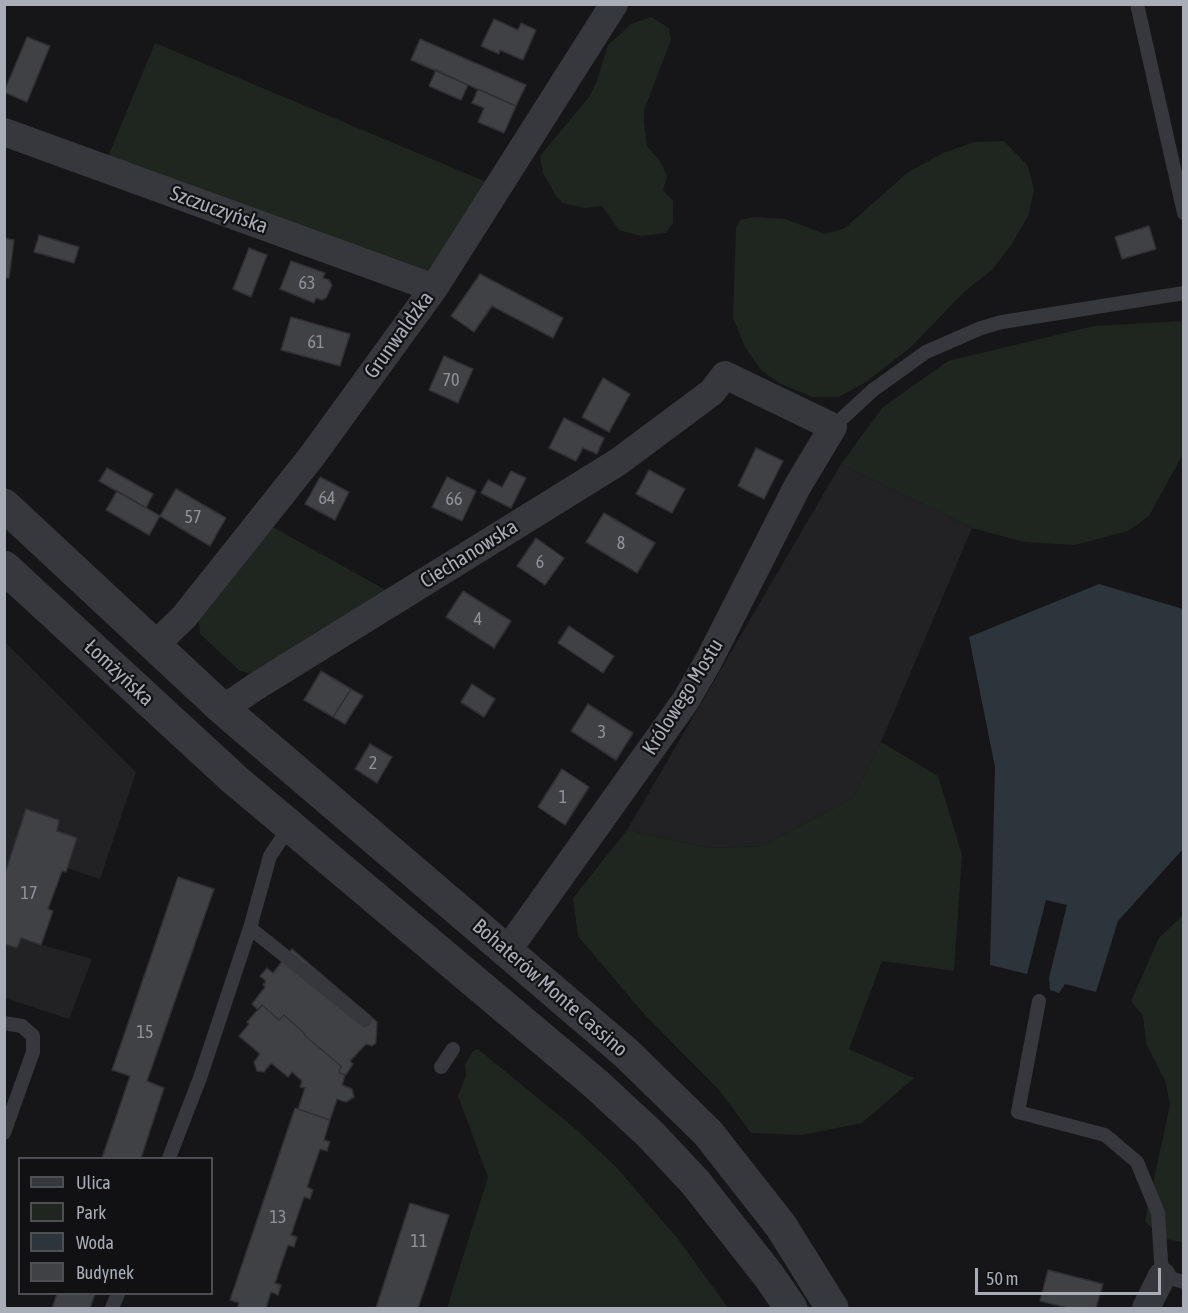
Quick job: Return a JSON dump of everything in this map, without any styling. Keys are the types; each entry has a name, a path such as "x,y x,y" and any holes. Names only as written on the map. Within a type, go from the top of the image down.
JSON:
{"street":[{"name":"Grunwaldzka","path":"155,645 184,617 312,456 434,288 615,4"},
{"name":"Szczuczyńska","path":"4,132 434,288"},
{"name":"Ciechanowska","path":"223,709 618,462 712,392 724,375 833,427"},
{"name":"Królowego Mostu","path":"507,951 686,699 709,660 797,487 833,427"},
{"path":"4,505 223,709"},
{"name":"Łomżyńska","path":"4,567 234,779"},
{"name":"Bohaterów Monte Cassino","path":"223,709 626,1053 708,1133 782,1226 832,1308"},
{"name":"Bohaterów Monte Cassino","path":"234,779 596,1084 650,1134 695,1182 770,1276 790,1308"},
{"path":"596,1084 606,1085 616,1082 624,1075 627,1065 626,1053"},
{"path":"1146,1308 1173,1279"}],"lane":[{"path":"1137,4 1184,213"},
{"path":"833,427 873,390 926,352 981,328 1002,322 1184,293"},
{"path":"169,1157 200,1078 250,928 270,856 290,826"},
{"path":"250,928 365,1020"},
{"path":"1039,1001 1018,1112 1105,1135 1137,1162 1158,1213 1173,1279"},
{"path":"4,1023 22,1026 33,1036 33,1052 4,1133"},
{"path":"441,1067 453,1049"}],"shaded area":[{"path":"841,464 972,528 881,742 853,798 762,846 710,848 627,830"},
{"path":"4,641 136,772 100,879 67,868 66,872 62,871 48,909 53,911 42,945 92,959 69,1019 5,998"}],"green space":[{"path":"651,17 669,28 671,40 644,110 644,123 647,146 660,161 667,176 663,190 673,201 673,223 666,233 641,236 619,230 602,206 584,208 563,203 556,196 543,173 540,156 589,97 597,81 608,45 631,24"},
{"path":"155,43 489,183 427,275 107,159"},
{"path":"1004,141 1028,166 1034,190 1029,214 1012,244 993,269 963,293 911,347 866,382 839,397 812,397 779,383 761,370 745,347 733,318 736,229 740,220 755,217 785,219 825,234 845,228 907,173 943,153 974,142"},
{"path":"1183,321 1183,454 1149,516 1128,531 1075,545 1024,542 972,528 841,464 883,407 948,361 1094,326"},
{"path":"271,526 389,592 254,674 240,671 200,634 199,621"},
{"path":"881,742 938,776 962,855 954,971 882,961 849,1049 914,1078 862,1123 802,1135 751,1133 719,1090 644,1014 578,936 573,898 627,830 710,848 762,846 853,798"},
{"path":"1183,915 1184,1241 1182,1242 1161,1238 1145,1221 1170,1105 1166,1083 1146,1043 1143,1016 1131,1001 1159,938"},
{"path":"478,1049 578,1131 617,1168 678,1239 728,1308 447,1308 488,1177 458,1096 466,1076 465,1065 472,1052"}],"water":[{"path":"1099,584 1183,609 1183,849 1118,921 1096,992 1065,984 1059,993 1050,990 1049,978 1067,905 1046,900 1027,974 990,965 995,767 969,637"}],"building":[{"path":"494,19 518,30 521,23 536,30 523,60 500,50 499,54 481,46"},
{"path":"27,37 50,46 27,102 4,92"},
{"path":"420,39 526,85 516,106 411,60"},
{"path":"436,70 468,85 461,100 429,86"},
{"path":"478,89 516,106 504,133 478,122 484,108 472,103"},
{"path":"1149,226 1156,249 1122,259 1115,237"},
{"path":"39,235 79,247 74,263 34,252"},
{"path":"4,238 14,240 9,278 4,278"},
{"path":"249,248 267,255 251,297 233,289"},
{"path":"291,261 325,273 323,278 329,280 332,285 326,298 322,300 316,298 314,303 280,289"},
{"path":"480,274 563,318 553,338 492,306 474,332 451,316"},
{"path":"291,317 350,334 340,366 281,350"},
{"path":"444,356 473,369 458,403 429,390"},
{"path":"603,378 630,394 609,432 582,417"},
{"path":"564,418 604,438 597,454 583,448 576,461 549,448"},
{"path":"756,448 783,461 764,499 738,486"},
{"path":"107,468 153,494 146,508 99,481"},
{"path":"649,470 685,489 672,513 636,494"},
{"path":"511,471 526,478 511,508 481,493 488,480 502,487"},
{"path":"320,477 349,492 335,520 305,504"},
{"path":"447,477 476,491 462,521 432,507"},
{"path":"176,489 226,518 210,546 160,516"},
{"path":"117,491 160,516 149,535 106,510"},
{"path":"604,513 655,543 637,573 586,542"},
{"path":"536,538 564,558 545,585 517,566"},
{"path":"463,591 511,621 494,648 446,617"},
{"path":"569,626 614,656 603,673 558,643"},
{"path":"321,671 351,689 333,717 304,700"},
{"path":"472,684 495,699 484,717 461,702"},
{"path":"351,689 363,696 345,724 333,717"},
{"path":"588,704 633,733 616,760 571,731"},
{"path":"370,744 392,757 377,783 355,769"},
{"path":"562,769 589,787 565,825 538,807"},
{"path":"26,809 59,820 57,831 77,838 66,872 62,871 48,909 53,911 41,945 21,938 17,948 4,944 4,876"},
{"path":"178,877 214,889 147,1081 164,1088 141,1157 102,1157 130,1076 112,1070"},
{"path":"292,949 377,1022 376,1043 372,1046 366,1044 350,1061 353,1064 346,1075 339,1073 341,1066 284,1015 279,1020 262,1005 258,1010 252,1004 265,987 263,985 266,981 260,976 267,968 273,973"},
{"path":"262,1005 279,1020 284,1015 341,1066 339,1073 345,1075 342,1085 352,1089 354,1097 346,1102 337,1099 330,1120 298,1109 305,1088 300,1087 302,1081 292,1072 288,1077 271,1063 264,1072 257,1071 254,1062 260,1054 239,1036 249,1024 247,1022"},
{"path":"295,1108 330,1120 324,1140 330,1142 327,1151 320,1149 307,1187 313,1190 310,1199 304,1197 291,1235 297,1237 294,1247 288,1245 275,1283 281,1285 278,1295 271,1292 266,1308 237,1308 239,1303 230,1300"},
{"path":"410,1203 449,1215 418,1308 376,1308"},
{"path":"1048,1270 1103,1284 1096,1308 1068,1308 1040,1301"},
{"path":"57,1295 95,1295 90,1308 52,1308"}]}
